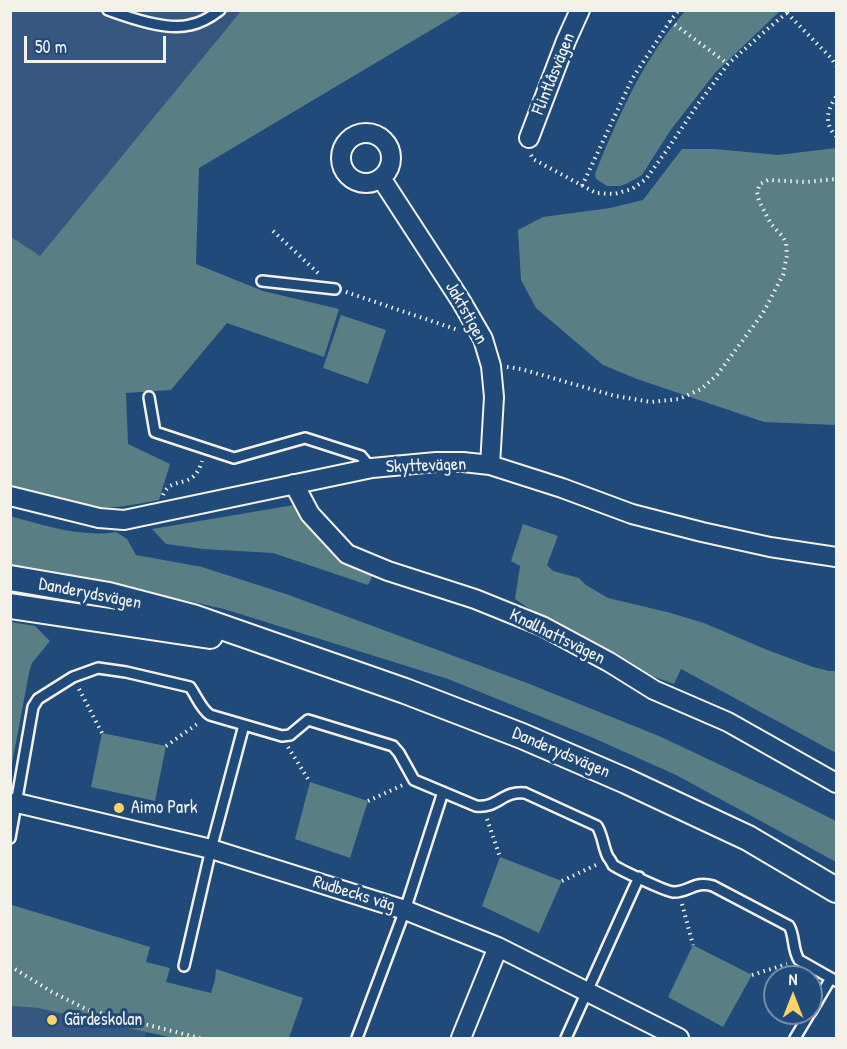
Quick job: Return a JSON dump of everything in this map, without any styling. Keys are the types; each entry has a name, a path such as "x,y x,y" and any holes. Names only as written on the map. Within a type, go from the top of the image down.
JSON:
{"main road":[{"name":"Danderydsvägen","path":"10,578 109,595 193,617 405,691 522,736 626,781 748,838 837,890"},
{"name":"Danderydsvägen","path":"10,606 271,645"}],"street":[{"name":"Flintlåsvägen","path":"529,138 580,10"},
{"name":"Jaktstigen","path":"381,178 483,339 491,366 495,397 490,465"},
{"name":"Skyttevägen","path":"10,496 99,518 124,520 372,468 463,462 490,465 632,514 702,532 771,547 837,557"},
{"name":"Knallhattsvägen","path":"294,484 310,514 347,554 388,571 475,599 542,626 609,662 654,690 728,722 837,783"},
{"name":"Rudbecks väg","path":"14,803 211,849 405,909 498,947 679,1038"},
{"path":"461,1038 498,947"}],"lane":[{"path":"108,10 147,22 177,26 189,26 220,10"},
{"path":"262,281 335,289"},
{"path":"149,397 155,432 205,449 234,458 305,438 361,456 372,468"},
{"path":"10,838 14,803 33,707 38,699 73,677 98,668 126,672 190,687 204,711 210,715 282,736 290,735 308,720 393,746 414,780 476,806 492,805 516,792 525,793 597,826 602,833 609,859 613,864 671,892 705,883 789,926 795,954 799,960 834,980 823,995"},
{"path":"184,966 211,849 244,725"},
{"path":"357,1038 405,909 443,792"},
{"path":"566,1038 639,877"},
{"path":"795,1038 803,1025"}],"path":[{"path":"582,186 632,79 679,10"},
{"path":"529,138 528,146 533,159 596,193 614,194 632,189 646,180 728,64 789,12 837,66"},
{"path":"670,21 728,64"},
{"path":"836,99 829,110 827,122 837,136"},
{"path":"491,366 521,369 615,396 651,402 679,399 701,389 717,375 763,313 783,275 788,255 786,243 771,224 759,201 757,192 760,184 768,180 806,182 837,180"},
{"path":"273,231 335,289 483,339"},
{"path":"162,512 161,501 165,489 176,483 189,481 198,473 205,449"},
{"path":"73,677 102,733"},
{"path":"166,746 210,715"},
{"path":"282,736 310,782"},
{"path":"368,801 414,780"},
{"path":"483,807 500,857"},
{"path":"562,881 609,859"},
{"path":"679,891 693,945"},
{"path":"752,975 799,960"},
{"path":"10,966 52,992 88,1010 200,1038"}],"shaded area":[{"path":"10,11 241,11 40,257 11,236"},
{"name":"Gärdeskolan","path":"10,1006 38,1008 147,1032 144,1038 11,1038"}],"green space":[{"path":"686,10 780,11 715,73 670,131 642,175 620,186 607,186 596,179 595,174 613,131 633,88 657,47"},
{"path":"241,11 463,11 199,168 196,264 263,291 339,309 324,357 227,323 171,390 126,393 128,444 170,464 159,500 97,508 78,506 11,487 10,236 40,256"},
{"path":"836,148 836,425 764,422 637,379 603,365 536,308 521,280 518,230 543,217 610,208 643,200 682,149 715,149 778,155"},
{"path":"341,315 386,330 368,384 323,368"},
{"path":"294,505 340,554 373,575 368,585 273,553 203,549 166,544 152,529"},
{"path":"10,516 76,532 116,532 127,539 136,555 202,567 286,594 527,683 659,736 836,821 836,862 676,775 591,737 448,679 224,609 116,585 11,568"},
{"path":"523,524 558,536 547,565 553,571 579,578 608,598 704,623 813,667 836,671 836,753 681,669 674,684 633,669 561,631 515,599 520,566 511,561"},
{"path":"11,622 35,626 50,641 32,663 11,769"},
{"path":"102,733 166,746 155,801 91,787"},
{"path":"310,782 368,801 350,858 295,839"},
{"path":"500,857 562,881 539,933 482,906"},
{"path":"12,905 150,947 146,962 170,968 166,982 211,993 216,969 303,998 289,1038 173,1038 38,1008 11,1006 10,911"},
{"path":"693,945 752,975 723,1027 668,997"}],"place":[{"name":"Aimo Park","path":"119,808"},
{"name":"Gärdeskolan","path":"52,1020"}]}
